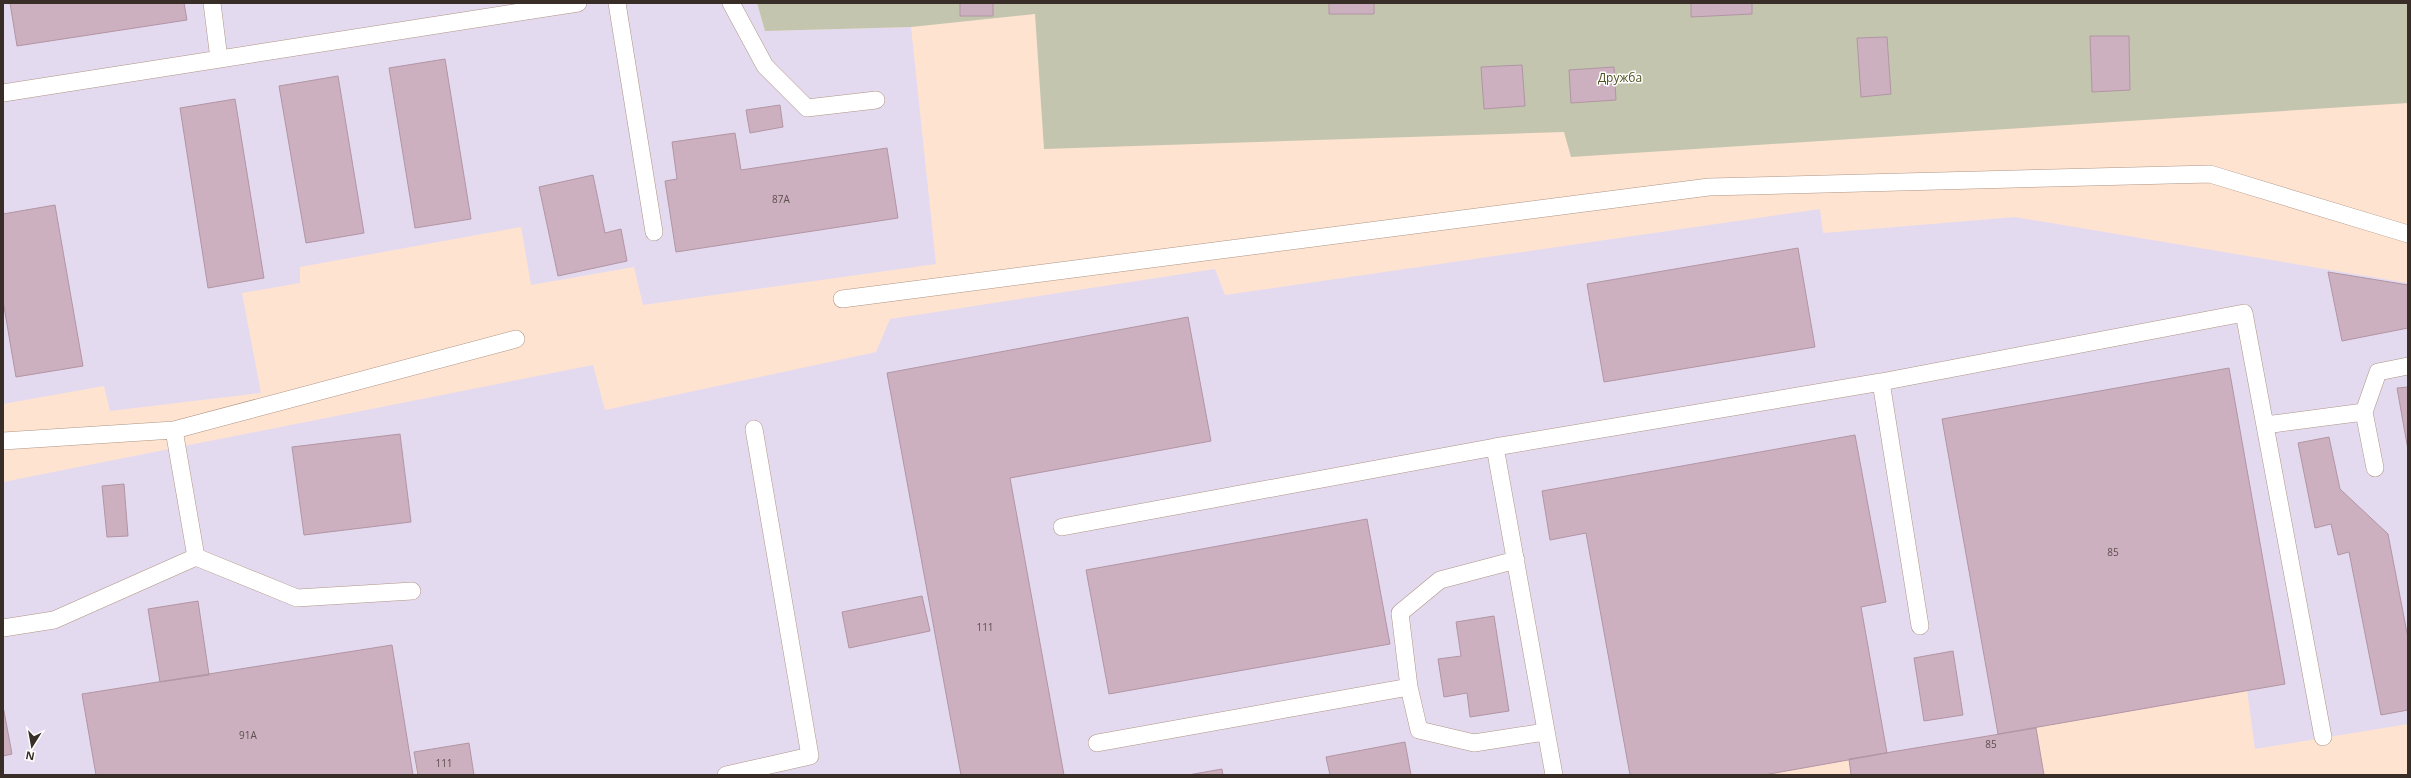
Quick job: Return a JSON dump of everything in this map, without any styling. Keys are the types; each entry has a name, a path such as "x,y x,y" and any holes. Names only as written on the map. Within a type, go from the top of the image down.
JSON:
{"lane":[{"path":"212,3 219,59"},
{"path":"3,93 578,3"},
{"path":"617,3 654,232"},
{"path":"731,3 765,66 807,108 876,100"},
{"path":"842,299 1709,187 2210,174 2408,234"},
{"path":"1062,527 1495,447 1881,382 2244,313 2324,737"},
{"path":"3,441 174,430 516,339"},
{"path":"2375,468 2364,412 2378,372 2408,366"},
{"path":"1881,382 1920,626"},
{"path":"2265,425 2364,412"},
{"path":"726,775 810,756 754,429"},
{"path":"174,430 196,557"},
{"path":"1495,447 1545,732 1554,775"},
{"path":"3,628 54,620 196,557 297,598 412,591"},
{"path":"1516,560 1440,580 1400,614 1410,687 1419,730 1474,743 1545,732"},
{"path":"1097,743 1410,687"}],"shaded area":[{"path":"3,3 757,3 765,31 911,27 936,264 643,305 634,267 531,285 521,227 300,267 300,283 242,293 261,393 110,411 104,386 3,404"},
{"path":"1820,209 1823,233 2015,217 2408,283 2408,724 2255,749 2247,690 1764,775 474,775 468,743 414,752 417,775 3,775 3,482 593,365 605,410 876,352 890,319 1215,269 1225,295"}],"green space":[{"name":"Дружба","path":"757,3 2408,3 2408,103 1571,157 1564,132 1044,149 1035,14 911,27 765,31"}],"building":[{"path":"10,3 184,3 187,20 17,46"},
{"path":"960,3 993,3 993,16 960,16"},
{"path":"1329,3 1374,3 1374,14 1329,14"},
{"path":"1691,3 1752,3 1752,14 1691,17"},
{"path":"2090,36 2129,36 2130,90 2092,92"},
{"path":"1887,37 1891,94 1861,97 1857,38"},
{"path":"445,59 471,219 415,228 389,68"},
{"path":"1522,65 1525,106 1484,109 1481,67"},
{"path":"1614,67 1616,100 1571,103 1569,70"},
{"path":"338,76 364,233 306,243 279,86"},
{"path":"235,99 264,278 208,288 180,108"},
{"path":"780,105 783,127 750,133 746,110"},
{"path":"735,133 741,170 887,148 898,218 676,252 665,181 677,179 672,142"},
{"path":"593,175 605,233 621,229 627,261 558,276 539,187"},
{"path":"55,205 83,366 16,377 3,301 3,214"},
{"path":"1798,248 1815,347 1604,382 1587,284"},
{"path":"2328,272 2408,285 2408,328 2342,341"},
{"path":"1188,317 1211,441 1010,478 1064,775 961,775 887,373"},
{"path":"2229,368 2285,684 1998,734 1942,419"},
{"path":"2408,387 2408,450 2397,388"},
{"path":"400,434 411,522 304,535 292,447"},
{"path":"1855,435 1886,602 1861,607 1887,753 1764,775 1630,775 1586,533 1550,540 1542,491"},
{"path":"2329,437 2340,489 2388,534 2408,638 2408,710 2381,715 2349,552 2338,555 2331,524 2315,528 2298,443"},
{"path":"124,484 128,536 107,537 102,486"},
{"path":"1367,519 1390,644 1109,694 1086,570"},
{"path":"922,596 930,631 849,648 842,612"},
{"path":"198,601 209,675 160,682 148,609"},
{"path":"1494,616 1509,711 1470,717 1467,693 1444,697 1438,659 1461,656 1456,622"},
{"path":"392,645 413,775 96,775 82,694"},
{"path":"1953,651 1963,715 1924,721 1914,658"},
{"path":"3,706 12,754 3,756"},
{"path":"2036,728 2044,775 1851,775 1849,759"},
{"path":"1405,742 1411,775 1330,775 1326,757"},
{"path":"469,743 474,775 418,775 414,752"},
{"path":"1222,769 1223,775 1188,775"}]}
